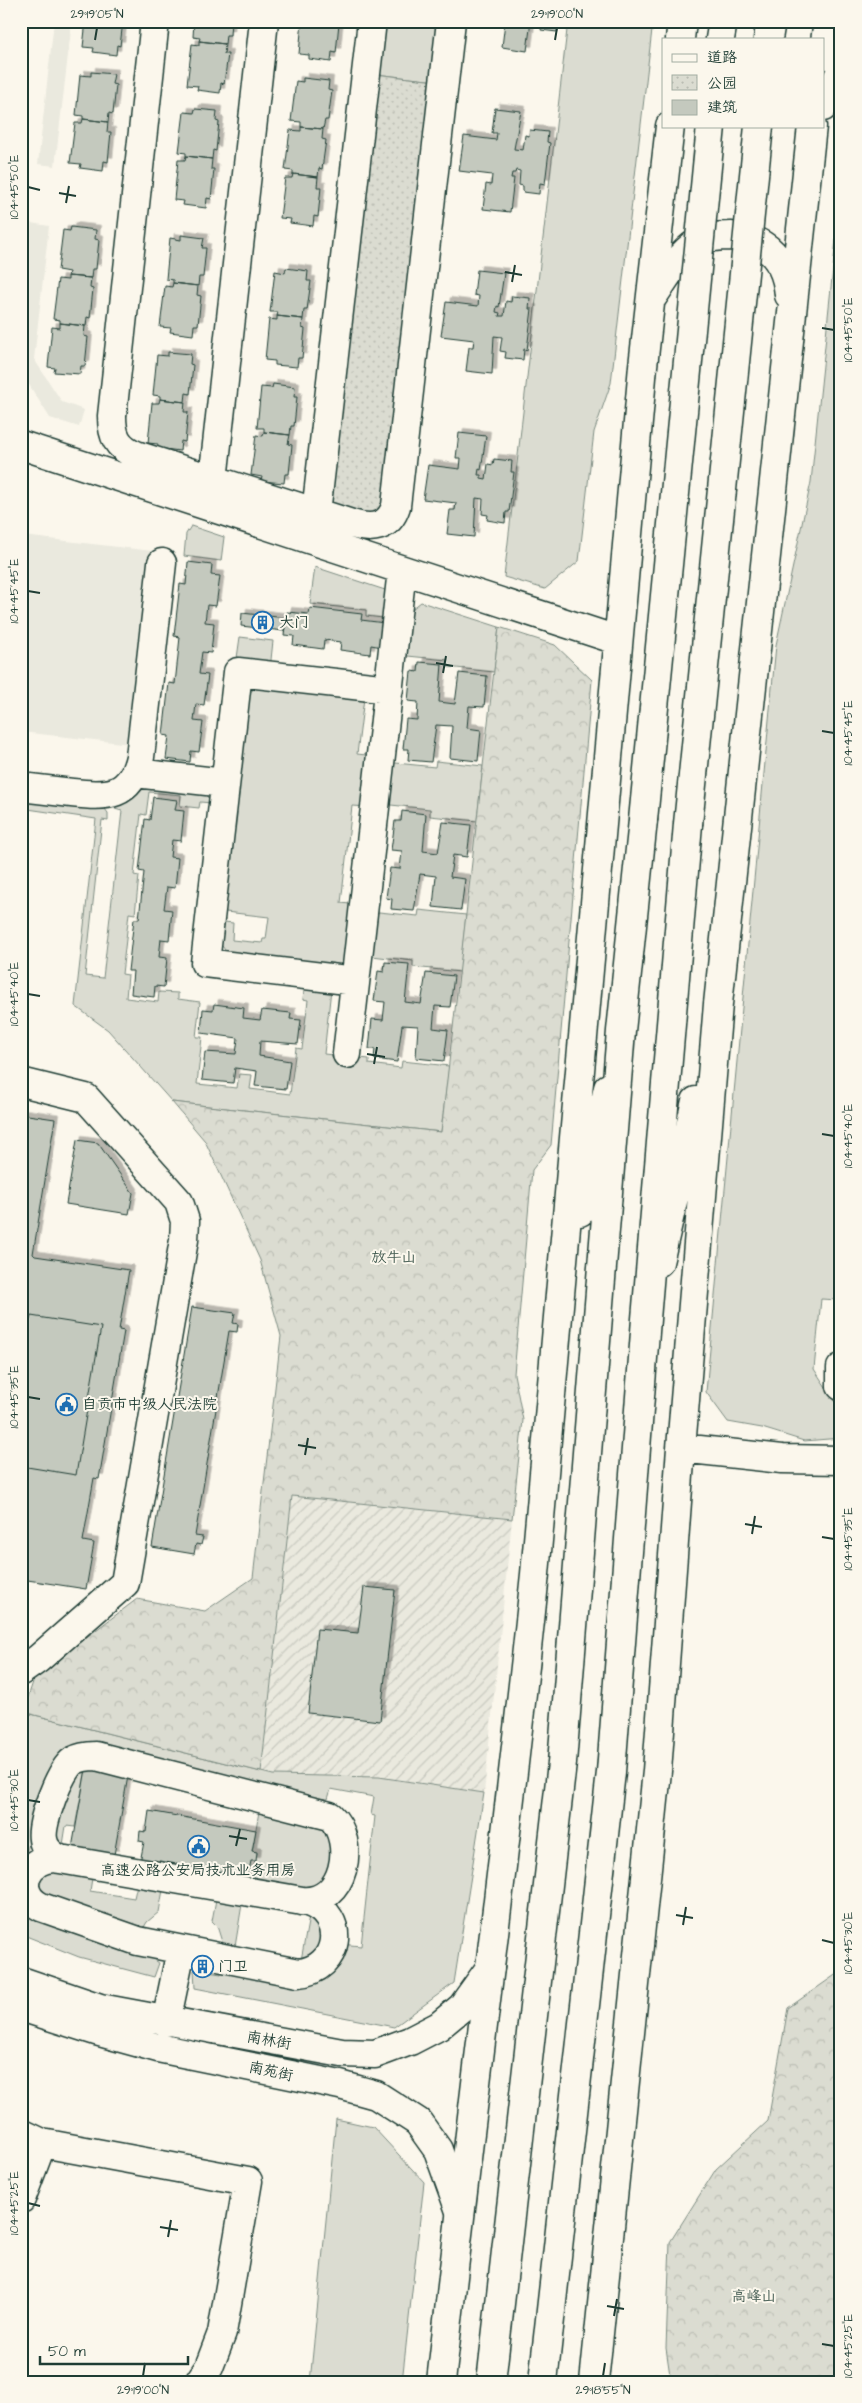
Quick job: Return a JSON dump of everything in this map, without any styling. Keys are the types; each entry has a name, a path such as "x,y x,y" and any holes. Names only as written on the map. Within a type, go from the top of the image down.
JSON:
{"main road":[{"path":"155,21 112,416 114,437 126,451 136,455 275,500"},
{"path":"264,21 213,480 363,528 383,525 390,519 396,506 451,21"},
{"path":"316,513 372,21"},
{"path":"680,38 682,21"},
{"path":"720,38 722,21"},
{"path":"768,38 771,21"},
{"path":"824,48 828,21"},
{"path":"824,105 841,71"},
{"path":"441,2382 460,2211 516,1757 535,1574 617,640 649,302 670,128"},
{"path":"491,2382 562,1763 621,1031 711,128"},
{"path":"543,2382 612,1772 646,1319 688,824 759,128"},
{"path":"594,2382 658,1771 681,1448 718,1004 812,132"},
{"path":"649,302 681,256 700,241 723,236 752,238 770,250 781,262 788,284 791,318"},
{"path":"21,445 617,640"},
{"path":"21,787 100,796 114,793 127,785 135,773 140,757 162,563"},
{"path":"347,1054 402,570"},
{"path":"356,981 205,963 225,783 238,672 389,689"},
{"path":"135,773 225,783"},
{"path":"646,1319 718,1004"},
{"path":"556,1324 621,1031"},
{"path":"21,1082 86,1098 179,1202 185,1221 181,1258 125,1583 38,1659 21,1670"},
{"path":"841,1368 841,1386"},
{"path":"681,1448 782,1459 841,1460"},
{"path":"96,1756 323,1812 336,1821 342,1833 344,1845 330,1955 323,1964 313,1970 302,1973 138,1941 36,1904 26,1889 27,1874 43,1828 60,1777 66,1767 79,1758 96,1756"},
{"path":"43,1828 42,1837 46,1848 60,1859"},
{"path":"27,1874 32,1866 42,1859 60,1859 301,1901 314,1904 329,1917 334,1930 333,1942"},
{"path":"301,1901 313,1901 328,1894 337,1884 340,1873"},
{"path":"166,2022 181,1950"},
{"name":"南林街","path":"21,1981 100,2008 166,2022 342,2053 375,2054 410,2041 439,2026 462,2007 490,1968"},
{"name":"南苑街","path":"21,2008 158,2048 340,2085 376,2095 418,2122 438,2150 460,2211"},
{"path":"21,2199 32,2138 248,2181 222,2333 209,2367 199,2382"}],"shaded area":[{"path":"54,21 72,21 55,166 38,164"},
{"path":"31,223 49,226 34,359 62,402 84,410 79,427 50,418 21,372 21,312"},
{"path":"23,536 170,553 149,746 21,732 21,538"},
{"path":"292,1496 512,1519 484,1793 379,1777 273,1775 261,1772"}],"green space":[{"path":"381,21 442,21 436,81 375,74"},
{"path":"568,21 653,21 611,383 594,432 579,561 545,589 504,577"},
{"path":"375,74 436,81 390,499 379,515 337,509 330,499"},
{"path":"841,190 841,1223 838,1248 840,1249 842,1296 840,1315 836,1323 838,1300 821,1299 814,1369 841,1410 841,1438 804,1441 762,1428 728,1422 706,1392 776,645 811,482"},
{"path":"191,526 224,537 221,561 184,556 186,534"},
{"path":"315,567 388,591 391,619 366,616 366,610 310,604"},
{"path":"421,602 499,627 494,672 447,667 447,660 398,655 408,612"},
{"name":"放牛山","path":"499,627 555,645 592,680 551,1145 532,1170 514,1374 523,1420 512,1519 292,1496 261,1772 23,1712 35,1676 137,1599 205,1611 253,1578 281,1336 260,1260 205,1141 172,1102 441,1132"},
{"path":"240,637 273,641 270,669 236,665"},
{"path":"256,687 364,698 357,754 375,756 369,807 352,806 341,903 358,905 347,957 338,966 229,955 218,941 216,921 233,923 232,940 262,943 263,939 266,939 269,917 217,911 247,695"},
{"path":"436,761 483,766 477,821 430,816 430,809 381,804 386,762 435,767"},
{"path":"137,785 205,794 212,803 200,802 199,808 180,806 181,795 149,792 146,815 141,814 134,875 139,876 135,914 129,913 122,974 128,975 126,998 158,1002 159,992 178,993 178,999 200,1002 196,1037 202,1037 197,1084 237,1088 239,1074 252,1075 250,1089 290,1094 296,1048 302,1049 308,1000 303,999 305,981 331,989 324,1054 369,1059 369,1064 401,1068 402,1061 449,1066 441,1132 172,1102 108,1030 75,1006 96,819 21,808 21,793 102,805 108,813 108,821 102,820 85,976 103,978 122,811 115,809 116,803"},
{"path":"419,910 466,915 460,972 413,967 413,961 364,955 369,911 418,916"},
{"path":"23,1712 273,1775 379,1777 484,1793 454,1983 394,2027 195,1988 194,1970 221,1974 222,1966 294,1980 340,1944 361,1946 375,1816 371,1815 374,1797 331,1789 328,1799 271,1793 101,1749 53,1775 21,1867 21,1719"},
{"path":"80,1766 128,1776 86,1769 75,1827 66,1826 62,1851 50,1833"},
{"path":"260,1806 317,1818 336,1843 321,1890 250,1884 257,1853 252,1851"},
{"path":"38,1871 93,1872 90,1891 134,1898 138,1880 164,1884 159,1912 147,1922 140,1934 44,1900 33,1879"},
{"path":"217,1894 243,1898 234,1953 223,1945 217,1926 212,1921"},
{"path":"21,1898 157,1956 156,1961 159,1963 154,1977 79,1957 21,1934"},
{"path":"310,1911 325,1942 300,1966"},
{"name":"高峰山","path":"841,1971 841,2382 671,2382 666,2348 670,2242 716,2169 768,2121 788,2008"},
{"path":"336,2119 373,2127 424,2182 402,2382 310,2382"}],"building":[{"path":"86,21 123,21 120,46 117,45 116,55 93,52 94,48 83,47"},
{"path":"194,21 231,21 230,35 226,35 225,44 199,41 200,38 193,37"},
{"path":"302,21 336,21 339,23 336,53 332,52 331,62 309,59 309,55 299,54"},
{"path":"531,21 527,51 502,47 505,22"},
{"path":"537,21 563,21 559,22 557,32 541,30 542,24 537,24"},
{"path":"199,41 225,44 224,54 228,54 224,84 221,83 220,93 197,90 198,86 187,85 192,44 199,45"},
{"path":"91,72 114,74 112,84 116,85 113,114 109,113 108,122 83,119 83,116 76,115 80,75 91,76"},
{"path":"303,78 329,81 328,90 332,91 328,120 325,120 323,129 301,127 301,122 291,121 296,81 303,82"},
{"path":"495,108 521,111 514,149 523,150 525,135 529,136 530,130 548,132 547,142 550,143 545,184 540,183 539,194 523,192 523,186 519,185 520,171 516,170 515,173 512,173 511,178 514,178 510,212 483,209 486,184 491,185 492,175 459,171 464,136 496,140 497,133 492,133"},
{"path":"195,109 217,111 216,121 219,122 216,151 213,150 212,159 186,156 186,153 179,152 184,112 194,113"},
{"path":"83,119 108,122 107,132 111,132 108,162 104,161 103,171 80,168 81,164 70,163 75,123 82,123"},
{"path":"301,127 323,129 322,139 326,140 322,169 319,168 318,177 293,174 293,171 285,170 290,130 301,131"},
{"path":"186,156 212,159 211,169 214,169 211,199 207,198 206,208 183,205 184,201 174,200 178,160 185,160"},
{"path":"293,174 318,177 317,187 321,187 318,217 314,216 313,226 290,223 291,219 280,218 285,178 292,178"},
{"path":"71,227 96,230 95,239 99,240 96,269 92,269 91,278 68,276 69,272 58,270 63,230 70,231"},
{"path":"181,235 204,238 202,248 206,248 203,277 199,277 198,286 173,283 173,280 166,279 170,238 181,240"},
{"path":"286,268 308,271 307,281 311,281 307,310 304,310 303,319 277,316 278,312 270,312 275,271 285,273"},
{"path":"477,270 504,273 499,307 497,306 496,312 500,313 499,316 504,316 506,301 511,302 512,296 530,298 529,309 532,309 527,350 524,349 523,360 505,358 506,352 500,351 502,337 494,336 492,374 466,371 469,347 473,347 474,340 441,336 446,302 478,306 479,296 474,295"},
{"path":"68,276 91,278 90,288 93,289 90,318 87,317 86,326 60,323 60,320 53,319 58,279 68,280"},
{"path":"173,283 198,286 197,295 201,296 198,325 194,325 193,335 170,332 171,328 160,327 165,286 172,287"},
{"path":"277,316 303,319 302,328 305,329 302,358 298,358 297,367 275,365 275,361 265,360 269,319 277,320"},
{"path":"60,323 85,326 84,336 88,337 85,366 81,366 80,374 54,372 55,368 48,367 52,327 60,328"},
{"path":"168,352 191,354 190,364 193,365 190,394 186,393 185,402 160,399 160,396 153,395 157,355 168,356"},
{"path":"273,384 295,387 294,397 297,397 294,426 291,426 290,435 264,432 264,428 257,428 261,387 272,388"},
{"path":"160,399 185,402 184,412 188,412 185,442 181,441 180,451 157,448 158,444 148,443 152,403 159,403"},
{"path":"264,432 290,435 288,444 292,445 289,474 285,474 284,483 261,481 262,477 251,475 256,435 263,436"},
{"path":"459,433 486,436 481,470 479,469 478,475 481,475 481,478 486,479 488,464 493,465 494,459 512,461 511,472 514,472 509,512 506,512 505,523 487,520 488,515 482,514 483,499 476,498 474,537 447,534 450,510 455,510 456,503 423,499 428,465 460,469 461,458 456,458"},
{"path":"188,562 212,565 211,575 220,576 216,606 207,605 205,622 214,623 211,653 202,652 199,674 208,675 204,705 196,704 194,721 203,722 199,752 191,751 190,762 166,759 169,736 163,735 169,683 175,684 180,637 174,636 180,584 186,585"},
{"path":"310,608 362,614 361,620 385,623 382,647 371,645 370,654 340,650 341,642 324,640 323,649 293,645 294,636 284,635 287,612 309,614"},
{"name":"大门","path":"242,613 286,618 284,631 241,626"},
{"path":"419,662 442,664 439,702 455,704 459,673 487,676 484,707 469,706 467,728 481,730 478,761 450,758 452,726 436,725 431,762 408,760 409,749 403,749 406,719 417,720 418,702 408,701 411,671 418,672"},
{"path":"153,797 177,800 175,810 184,811 181,841 172,840 170,857 178,858 175,888 167,887 164,909 172,910 169,940 161,939 159,957 167,958 164,987 155,986 154,997 131,994 133,971 128,971 134,919 139,919 144,872 139,871 145,819 150,820"},
{"path":"402,811 426,814 423,851 438,853 443,822 471,825 467,857 453,855 450,877 465,879 461,910 433,907 436,876 420,874 414,911 391,909 392,899 386,898 390,868 400,869 402,851 391,850 395,821 401,821"},
{"path":"385,962 409,964 405,1002 421,1004 426,973 454,976 450,1007 435,1006 433,1028 448,1030 444,1061 416,1058 418,1026 402,1025 397,1062 374,1059 375,1049 369,1049 372,1019 383,1020 385,1002 374,1001 378,971 384,972"},
{"path":"214,1004 244,1008 243,1018 260,1020 262,1010 291,1013 290,1019 301,1020 298,1044 260,1041 259,1056 290,1061 286,1089 255,1086 257,1071 235,1068 233,1083 202,1080 205,1052 236,1054 238,1038 201,1033 203,1009 213,1010"},
{"name":"自贡市中级人民法院","path":"21,1114 55,1119 33,1254 35,1256 129,1270 119,1330 124,1331 99,1479 94,1478 83,1541 94,1543 86,1589 21,1579"},
{"path":"77,1140 98,1143 133,1193 129,1214 66,1204"},
{"path":"192,1307 235,1313 233,1323 238,1324 237,1332 229,1331 195,1536 203,1537 201,1545 196,1544 194,1554 152,1547"},
{"path":"31,1316 101,1327 76,1475 21,1466 21,1318 30,1320"},
{"path":"364,1587 395,1590 380,1721 308,1713 317,1629 358,1633"},
{"path":"86,1769 128,1776 114,1855 72,1848"},
{"name":"高速公路公安局技术业务用房","path":"149,1811 256,1830 252,1851 257,1852 256,1861 251,1861 247,1881 140,1862 144,1842 139,1841 140,1831 146,1832"}],"place":[{"name":"大门","path":"263,622"},
{"name":"自贡市中级人民法院","path":"66,1404"},
{"name":"高速公路公安局技术业务用房","path":"198,1847"},
{"name":"门卫","path":"202,1966"}]}
